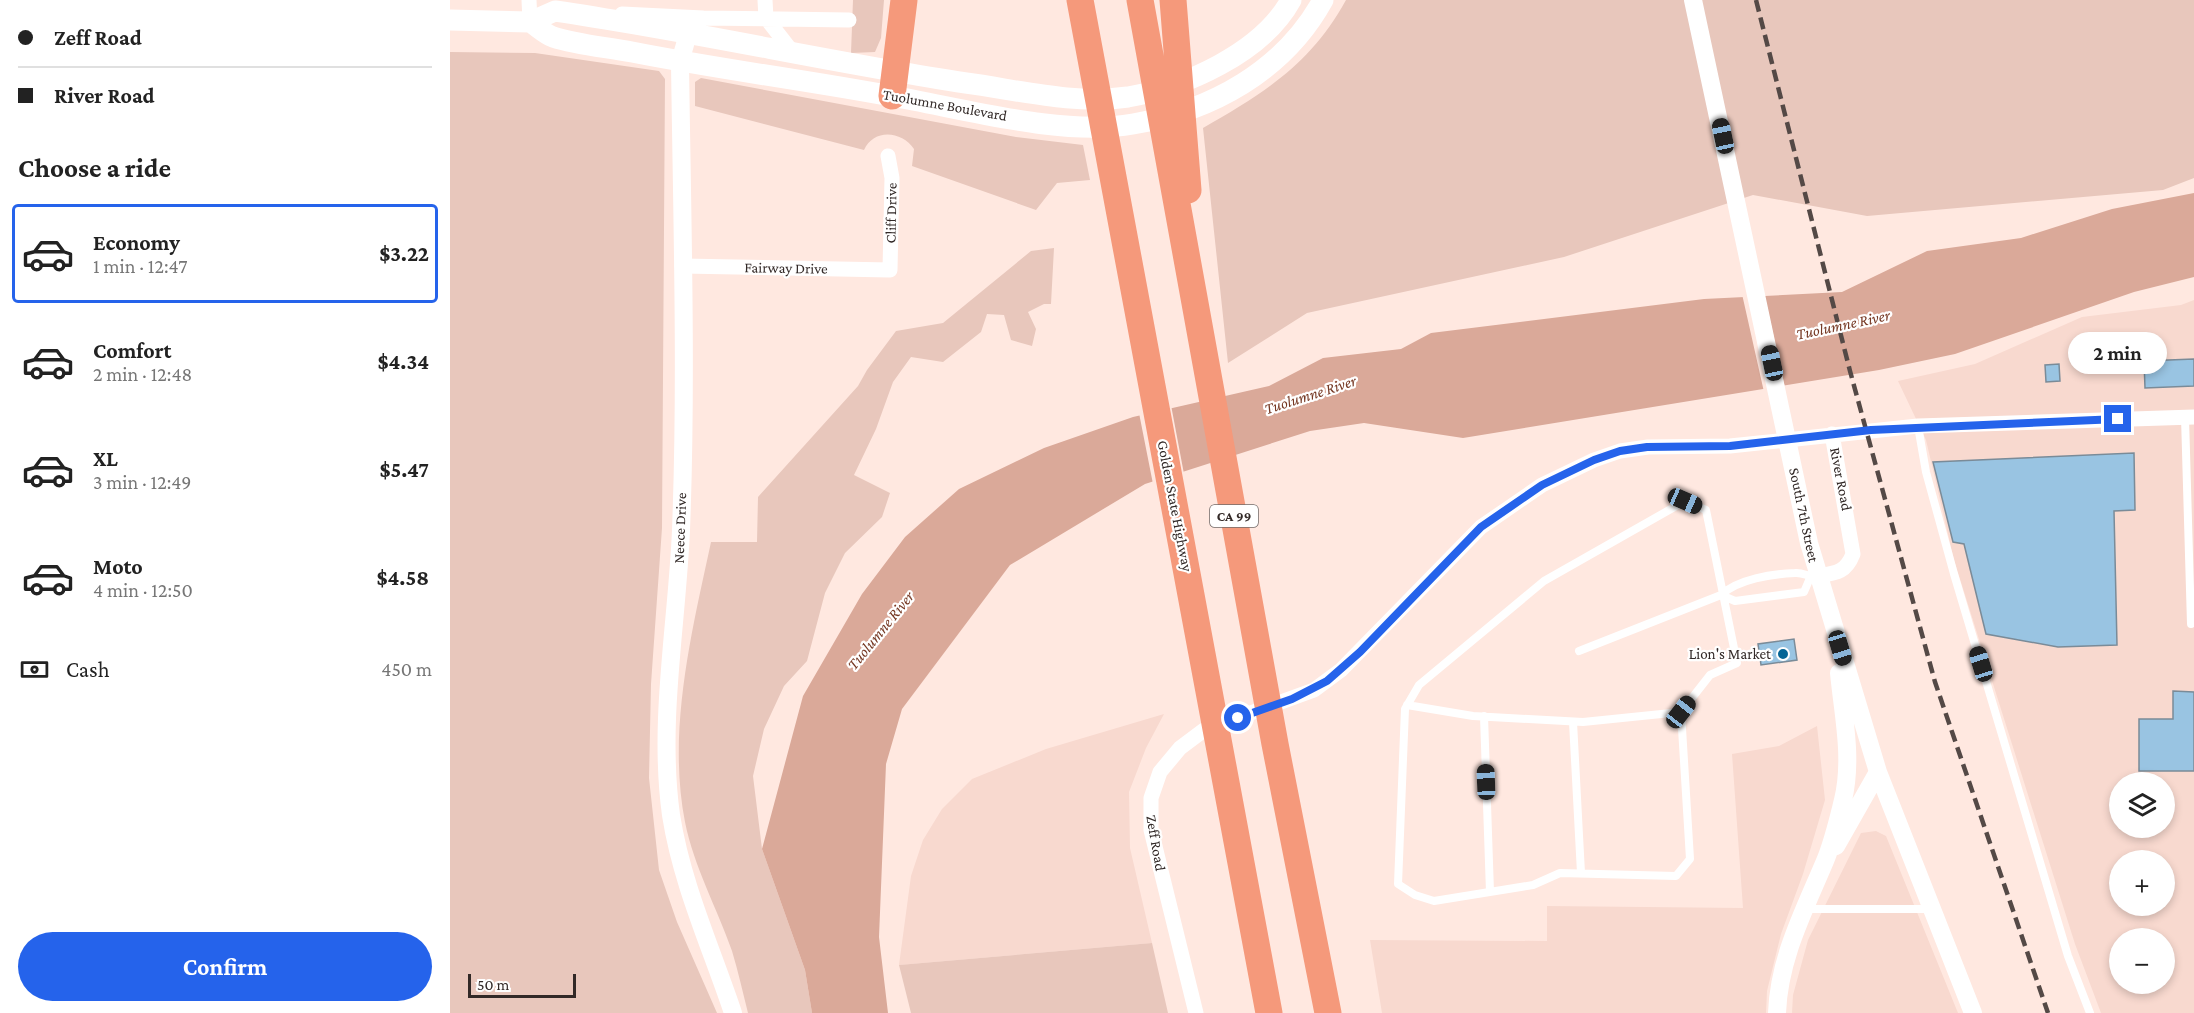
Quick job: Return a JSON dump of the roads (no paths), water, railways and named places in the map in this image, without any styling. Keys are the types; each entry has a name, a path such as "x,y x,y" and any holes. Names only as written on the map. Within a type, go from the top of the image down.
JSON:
{"highway":[{"path":"894,84 904,0"},
{"name":"Golden State Highway","path":"1078,0 1138,305 1269,1013"},
{"path":"1140,0 1147,41 1177,157"},
{"path":"1173,0 1177,157"},
{"name":"CA 99","path":"1177,157 1193,288 1275,744 1328,1013"}],"main road":[{"name":"Tuolumne Boulevard","path":"530,22 550,36 680,62 894,84 1065,97 1127,97 1169,88 1209,71 1258,38 1291,0"},
{"name":"Tuolumne Boulevard","path":"450,20 530,22 555,11 718,37 794,54 986,114 1082,126 1130,125 1177,115 1223,96 1261,72 1278,58 1311,22 1323,0"}],"street":[{"path":"529,0 530,22"},
{"path":"765,0 766,18 794,54"},
{"name":"South 7th Street","path":"1693,0 1791,454 1814,577 1833,625 1878,772 1973,1013"},
{"name":"Tuolumne Boulevard","path":"573,14 849,20"},
{"path":"688,34 703,18"},
{"name":"Neece Drive","path":"688,34 680,62 681,529 667,757 671,815 684,874 697,917 733,1013"},
{"name":"Cliff Drive","path":"888,156 892,178 890,270"},
{"name":"Fairway Drive","path":"682,266 890,270"},
{"name":"River Road","path":"1814,577 1839,573 1849,565 1853,554 1832,434 1918,426 2190,417"},
{"name":"Zeff Road","path":"1196,1013 1156,856 1149,813 1153,791 1161,772 1180,748 1204,730 1292,699 1327,681 1360,652 1481,527 1510,504 1565,472 1620,451 1647,447 1730,446 1832,434"},
{"path":"1777,1013 1784,969 1803,909 1826,860 1843,799 1848,766 1833,625"},
{"path":"1826,860 1842,837 1878,772"}],"lane":[{"path":"2190,417 2191,624"},
{"path":"1918,426 1926,472 1957,585 2068,956 2090,1013"},
{"path":"1685,501 1706,510 1721,595 1737,663 1710,675 1681,712 1690,860 1676,876 1560,873 1533,885 1434,901 1416,895 1398,884 1407,705 1419,685 1544,581 1685,501"},
{"path":"1579,651 1721,595 1736,584 1798,573 1814,577 1804,592 1735,601 1721,595"},
{"path":"1407,705 1484,716 1573,722 1681,712"},
{"path":"1484,716 1490,892"},
{"path":"1573,722 1581,873"},
{"path":"1803,909 1932,909"}],"water":[{"name":"Tuolumne River","path":"2194,193 2194,277 2134,292 1955,354 1879,370 1463,438 1364,423 1310,431 1145,484 1010,565 902,709 886,764 879,937 888,1013 812,1013 805,970 762,849 803,696 862,594 905,537 959,489 1044,448 1133,417 1269,386 1323,358 1401,349 1431,333 1704,299 1842,292 1927,251 2021,238 2112,209"}],"railway":[{"path":"1756,0 1850,371 1935,682 2048,1013"}],"place":[{"name":"Lion's Market","path":"1783,654"}]}
